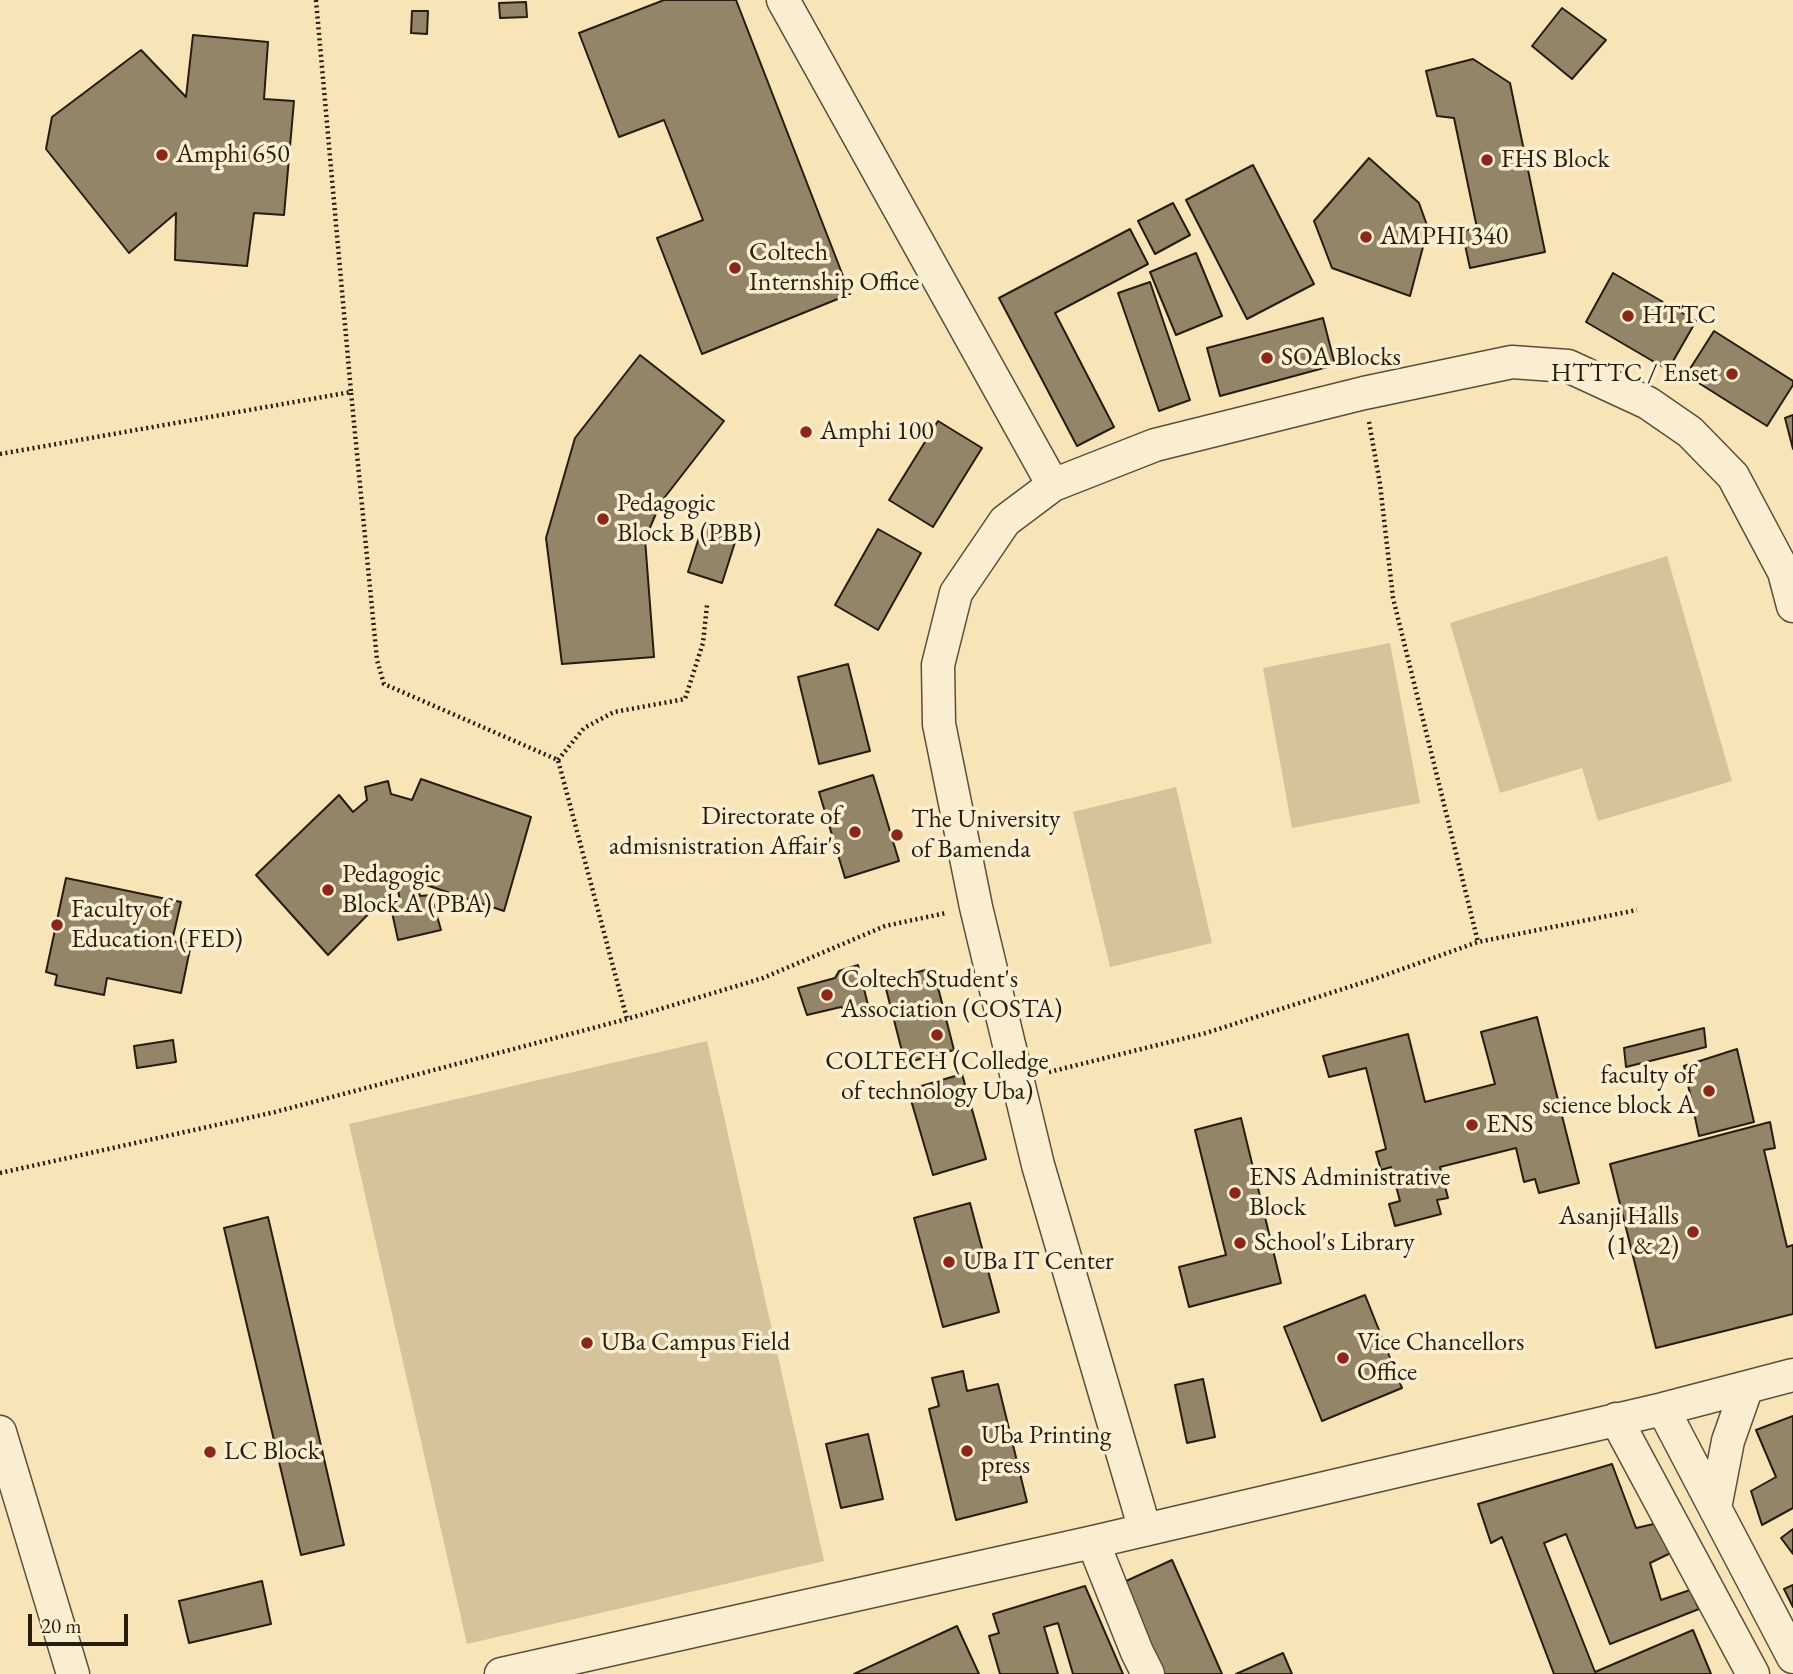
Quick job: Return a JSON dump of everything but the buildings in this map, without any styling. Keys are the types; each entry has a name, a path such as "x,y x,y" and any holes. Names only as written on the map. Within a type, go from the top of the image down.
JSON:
{"street":[{"path":"783,0 1053,485"},
{"path":"1145,1530 1038,1166 976,907 939,724 938,665 956,593 1005,521 1053,485 1154,444 1364,393 1512,362 1567,366 1648,403 1690,432 1733,476 1784,572 1793,606"},
{"path":"500,1674 1145,1530 1663,1409 1793,1375"},
{"path":"1715,1508 1728,1441 1747,1387"},
{"path":"1663,1409 1793,1657"},
{"path":"1616,1419 1754,1674"},
{"path":"0,1432 73,1674"},
{"path":"1093,1542 1148,1674"}],"path":[{"path":"316,0 377,660 384,684 558,760"},
{"path":"0,454 351,392"},
{"path":"1364,393 1380,484 1393,598 1478,942"},
{"path":"558,760 584,728 614,712 685,699 703,643 707,605"},
{"path":"558,760 627,1019"},
{"path":"0,1173 275,1112 627,1019 763,978 884,926 976,907"},
{"path":"1018,1080 1206,1032 1377,978 1478,942 1637,910"}],"shaded area":[{"path":"1667,556 1732,781 1598,821 1582,768 1500,793 1450,623"},
{"path":"1390,643 1420,803 1292,828 1263,668"},
{"path":"1176,787 1212,943 1110,967 1073,812"},
{"name":"UBa Campus Field","path":"707,1041 824,1561 467,1644 349,1124"}],"place":[{"name":"Amphi 650","path":"162,155"},
{"name":"FHS Block","path":"1487,160"},
{"name":"AMPHI 340","path":"1366,237"},
{"name":"Coltech Internship Office","path":"735,268"},
{"name":"HTTC","path":"1628,316"},
{"name":"SOA Blocks","path":"1267,358"},
{"name":"HTTTC / Enset","path":"1732,374"},
{"name":"Amphi 100","path":"806,432"},
{"name":"Pedagogic Block B (PBB)","path":"603,519"},
{"name":"Directorate of admisnistration Affair's","path":"855,832"},
{"name":"The University of Bamenda","path":"897,835"},
{"name":"Pedagogic Block A (PBA)","path":"328,890"},
{"name":"Faculty of Education (FED)","path":"57,925"},
{"name":"Coltech Student's Association (COSTA)","path":"827,995"},
{"name":"COLTECH (Colledge of technology Uba)","path":"937,1035"},
{"name":"faculty of science block A","path":"1709,1091"},
{"name":"ENS","path":"1472,1125"},
{"name":"ENS Administrative Block","path":"1235,1193"},
{"name":"Asanji Halls (1 & 2)","path":"1693,1232"},
{"name":"School's Library","path":"1240,1243"},
{"name":"UBa IT Center","path":"949,1262"},
{"name":"UBa Campus Field","path":"587,1343"},
{"name":"Vice Chancellors Office","path":"1343,1358"},
{"name":"Uba Printing press","path":"967,1451"},
{"name":"LC Block","path":"210,1452"}]}
